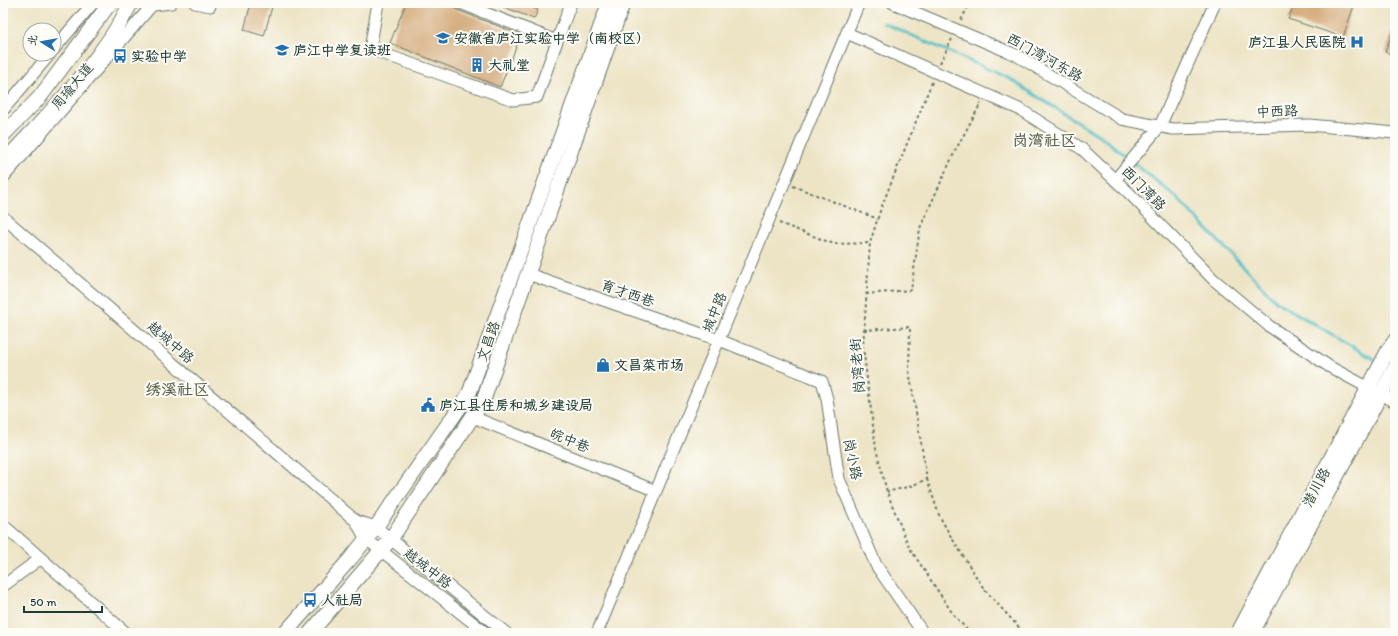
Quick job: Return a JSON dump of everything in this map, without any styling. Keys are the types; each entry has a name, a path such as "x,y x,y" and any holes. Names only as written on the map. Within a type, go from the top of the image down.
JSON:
{"main road":[{"name":"周瑜大道","path":"3,135 40,97 110,3"},
{"name":"周瑜大道","path":"3,163 77,83 122,21 131,3"},
{"name":"文昌路","path":"285,633 351,558 365,538 376,527 469,394 609,3"},
{"name":"文昌路","path":"310,633 386,545 483,401 623,3"},
{"name":"潜川路","path":"1238,633 1392,345"},
{"name":"潜川路","path":"1252,633 1395,368"}],"street":[{"path":"62,40 93,3"},
{"path":"3,178 153,4 171,3"},
{"path":"195,3 210,6 210,3"},
{"path":"378,3 370,49 513,100 537,98 571,3"},
{"path":"460,3 557,41"},
{"name":"城中路","path":"597,633 859,3"},
{"name":"西门湾河东路","path":"893,3 1016,55 1122,119 1160,126"},
{"path":"1115,180 1160,126 1215,3"},
{"name":"西门湾路","path":"847,33 1021,110 1082,149 1115,180 1213,280 1269,326 1330,367 1370,387 1395,402"},
{"path":"3,110 43,62"},
{"name":"中西路","path":"1160,126 1173,129 1309,125 1395,133"},
{"name":"越城中路","path":"3,217 356,521 365,538 386,545"},
{"name":"育才西巷","path":"528,274 719,340"},
{"name":"岗小路","path":"719,340 822,381 827,399 839,479 876,565 922,633"},
{"name":"皖中巷","path":"472,417 656,491"},
{"name":"越城中路","path":"356,521 376,527 386,545 486,633"},
{"path":"3,525 126,633"},
{"path":"386,545 506,633"},
{"path":"3,586 41,558"}],"path":[{"name":"岗湾老街","path":"970,3 936,72 878,219 870,244 863,347 876,449 886,492 909,547 953,614 970,633"},
{"path":"866,294 911,290 920,228 955,151 986,95"},
{"path":"784,183 878,219"},
{"path":"769,220 834,244 870,244"},
{"path":"864,330 910,326 909,370 928,479 939,515 984,589 1024,633"},
{"path":"886,492 910,486 928,479"}],"building":[{"path":"251,3 273,3 264,36 244,30"},
{"name":"大礼堂","path":"406,3 450,3 457,10 521,35 500,87 390,43"},
{"path":"494,3 529,3 528,6 538,10 534,19"},
{"path":"1295,3 1355,3 1343,37 1288,19"},
{"path":"1395,28 1395,55 1385,52"}],"waterway":[{"path":"884,23 1008,78 1103,138 1176,197 1277,302 1377,361"}],"place":[{"name":"安徽省庐江实验中学（南校区）","path":"443,38"},
{"name":"庐江县人民医院","path":"1357,42"},
{"name":"庐江中学复读班","path":"282,50"},
{"name":"实验中学","path":"120,56"},
{"name":"大礼堂","path":"477,65"},
{"name":"文昌菜市场","path":"603,365"},
{"name":"庐江县住房和城乡建设局","path":"428,405"},
{"name":"人社局","path":"310,600"}],"district":[{"name":"岗湾社区","path":"1044,140"},
{"name":"绣溪社区","path":"177,389"}]}
